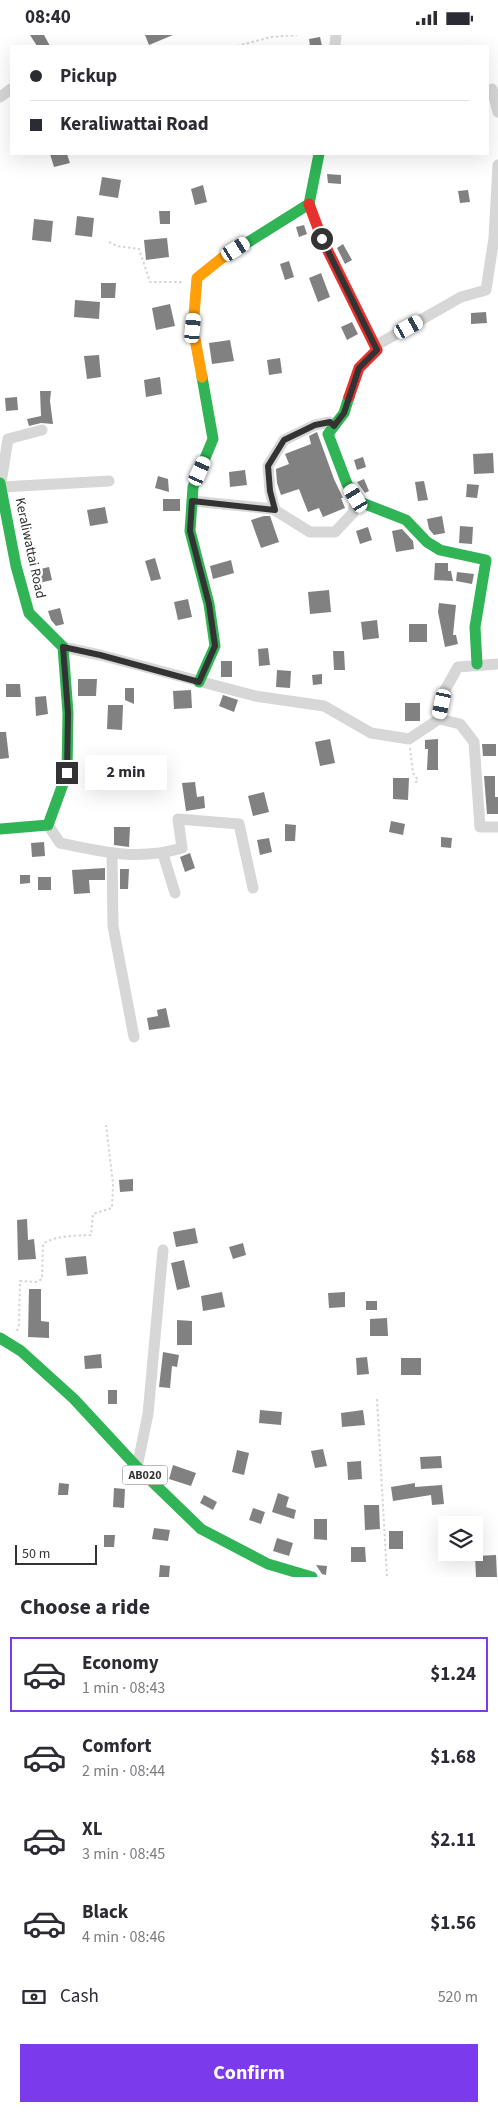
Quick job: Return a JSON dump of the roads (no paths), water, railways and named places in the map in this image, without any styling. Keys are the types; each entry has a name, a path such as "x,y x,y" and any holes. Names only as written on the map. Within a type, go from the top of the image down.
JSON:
{"street":[{"path":"493,87 498,112"},
{"path":"319,155 309,204 322,239 377,350 359,368 344,413 328,434 346,480 356,498 385,514 403,519 413,525 428,543 451,553 486,560 475,627 478,664"},
{"path":"375,346 461,297 486,290 494,238 498,165"},
{"path":"199,682 215,646 209,604 190,531 192,487 214,439 193,328 197,278 222,258 309,204"},
{"path":"275,510 270,491 268,466 284,440 315,425 330,422 334,426"},
{"path":"42,430 8,439 1,484 109,481"},
{"name":"Keraliwattai Road","path":"1,484 16,566 29,613 63,647"},
{"path":"192,501 275,510 310,532 335,532 353,513 356,498"},
{"path":"48,825 67,773 68,713 63,647 255,696 324,706 371,733 409,739 439,719 445,690 458,667 498,664"},
{"path":"439,719 460,724 474,742 480,827 498,827"},
{"path":"48,825 60,843 112,854 163,854 182,848 178,819 239,824 252,888"},
{"path":"0,829 48,825"},
{"path":"112,854 113,926 134,1037"},
{"path":"163,854 175,893"},
{"path":"137,1467 148,1414 163,1250"},
{"name":"AB020","path":"5,1341 21,1351 74,1399 137,1467 201,1529 268,1564 312,1577"}]}
